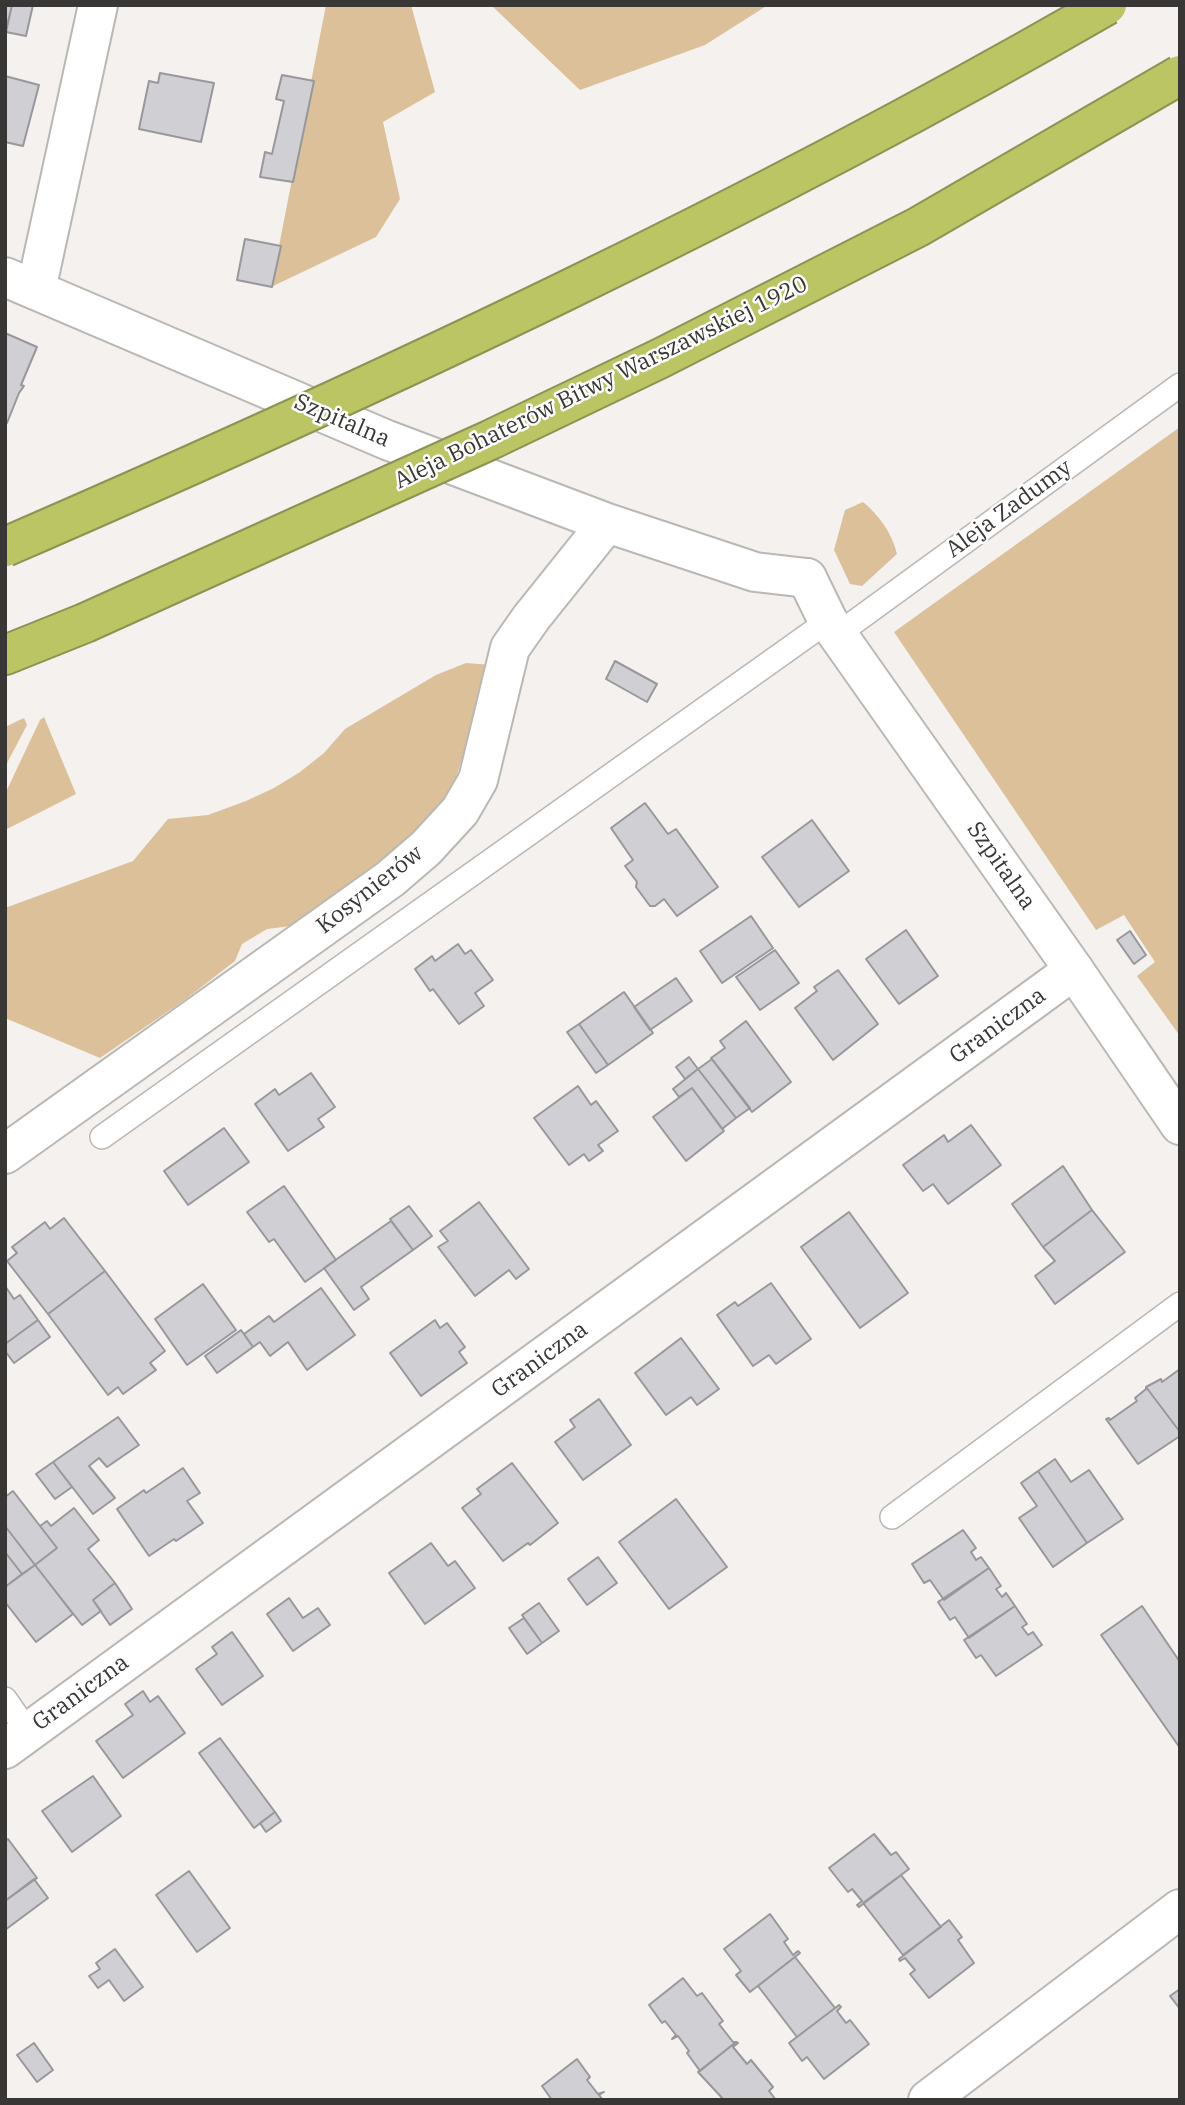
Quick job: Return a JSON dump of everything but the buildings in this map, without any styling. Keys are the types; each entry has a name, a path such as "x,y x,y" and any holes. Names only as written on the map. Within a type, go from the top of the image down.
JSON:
{"highway":[{"path":"5,548 442,352 548,300 1000,67 1107,5"},
{"name":"Aleja Bohaterów Bitwy Warszawskiej 1920","path":"5,655 85,623 490,440 661,358 918,227 1180,75"}],"street":[{"path":"21,283 98,5"},
{"name":"Szpitalna","path":"21,283 387,440 607,523 755,572 823,610 1180,1125"},
{"name":"Kosynierów","path":"5,1154 390,879 426,848 460,811 478,780 510,649 531,618 607,523"},
{"name":"Graniczna","path":"17,1741 1074,970"},
{"path":"928,2100 1180,1909"}],"lane":[{"name":"Aleja Zadumy","path":"102,1137 823,610 1180,385"},
{"path":"892,1517 1180,1304"},
{"path":"5,1699 17,1741"}],"shaded area":[{"path":"326,5 411,5 435,92 383,122 400,199 376,237 271,287"},
{"path":"491,5 768,5 705,45 580,90"},
{"path":"1180,427 1180,1036 1137,976 1155,962 1124,915 1096,930 894,632"},
{"path":"863,502 884,525 897,554 862,586 850,584 834,550 845,510"},
{"path":"466,663 492,665 451,793 414,838 337,896 291,926 267,929 242,944 235,961 186,999 100,1058 5,1018 5,908 133,861 168,819 208,815 274,788 324,753 345,729 436,675"},
{"path":"44,717 76,794 5,830 5,794 40,720"},
{"path":"24,718 27,725 5,767 5,727"}]}
